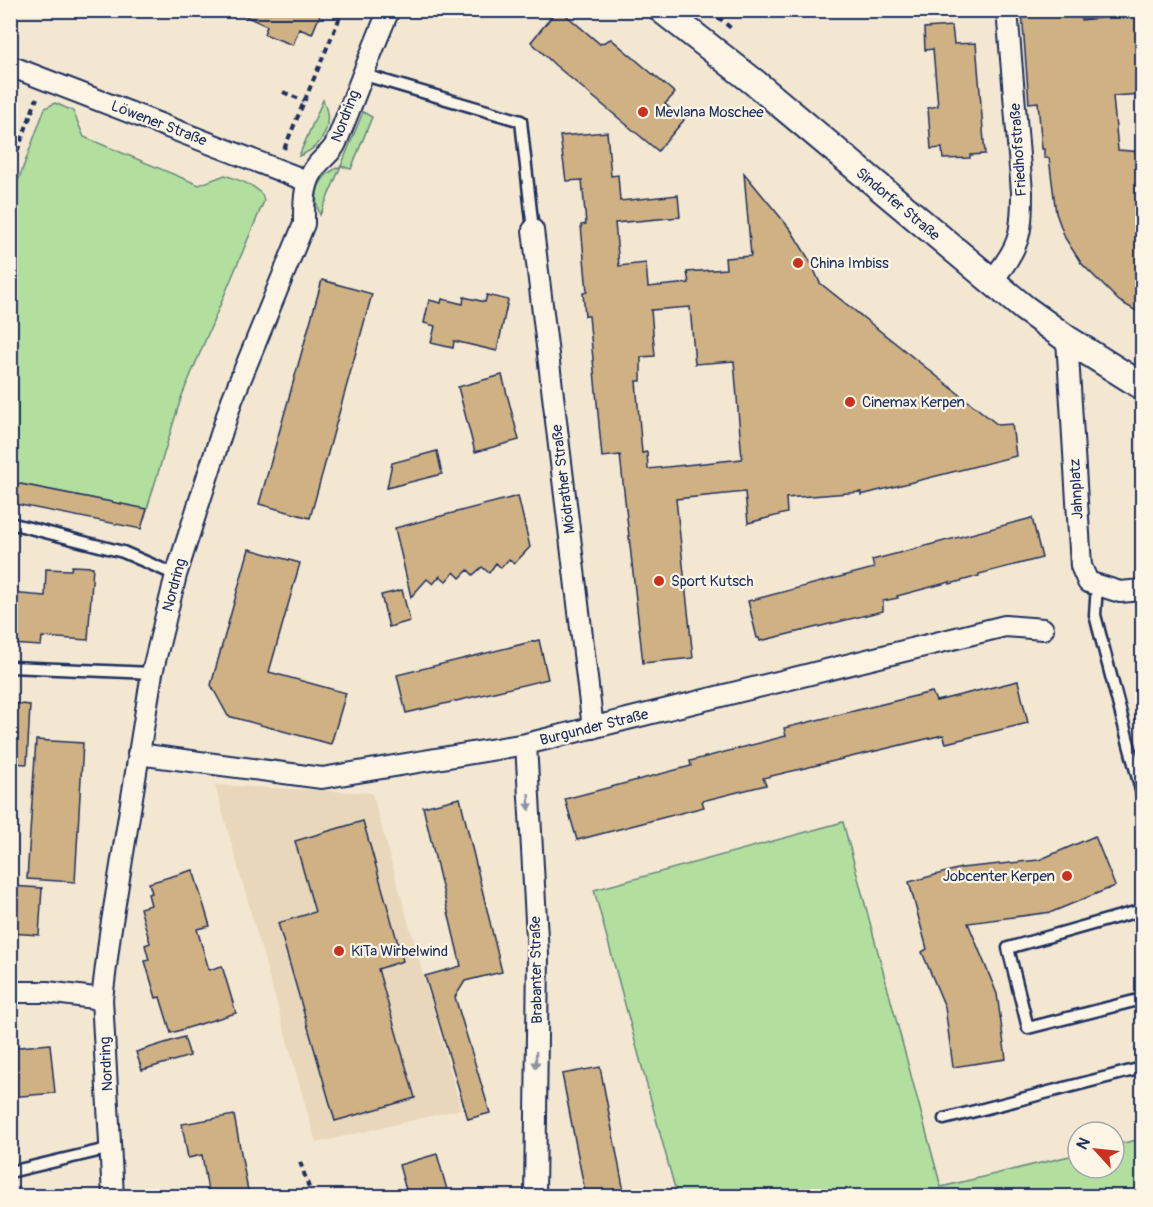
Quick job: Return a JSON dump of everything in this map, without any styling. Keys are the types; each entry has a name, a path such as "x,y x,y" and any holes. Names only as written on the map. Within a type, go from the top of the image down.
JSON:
{"street":[{"name":"Nordring","path":"113,1197 102,999 110,934 152,673 176,575 232,400 304,224 304,196 307,181 317,165 334,146 361,74 389,10"},
{"name":"Sindorfer Straße","path":"662,10 754,82 1024,308 1067,339 1143,386"},
{"name":"Friedhofstraße","path":"991,282 1018,241 1022,222 1022,192 1007,10"},
{"name":"Löwener Straße","path":"10,66 307,181"},
{"name":"Mödrather Straße","path":"533,230 593,728"},
{"name":"Jahnplatz","path":"1067,339 1081,566 1088,582 1097,585"},
{"path":"1097,585 1120,592 1143,590"},
{"name":"Burgunder Straße","path":"138,754 322,778 526,744 1005,626 1043,630"},
{"name":"Brabanter Straße","path":"526,744 537,955 534,1197"},
{"path":"10,992 47,992 102,999"}],"lane":[{"path":"361,74 521,121 533,230"},
{"path":"10,523 123,552 176,575"},
{"path":"1097,585 1095,615 1143,794"},
{"path":"10,667 152,673"},
{"path":"1143,910 1008,948 1028,1028 1143,999"},
{"path":"944,1119 1143,1068"},
{"path":"10,1172 111,1148"}],"path":[{"path":"276,169 343,10"},
{"path":"10,171 45,78"},
{"path":"283,92 304,101"},
{"path":"300,1162 312,1197"}],"shaded area":[{"name":"KiTa Wirbelwind","path":"215,785 372,793 461,1109 316,1143"}],"green space":[{"path":"323,100 327,118 324,134 315,147 299,156"},
{"path":"55,103 73,111 84,137 199,185 225,175 242,181 263,196 264,201 181,398 147,509 11,482 10,203 45,108"},
{"path":"363,112 372,117 351,169 341,166"},
{"path":"341,166 320,215 316,199 319,186 327,174"},
{"path":"843,822 941,1187 1066,1157 1066,1180 1126,1180 1126,1142 1142,1139 1142,1196 677,1196 594,890"}],"building":[{"path":"232,10 322,10 312,34 299,29 293,45 264,34 267,26"},
{"path":"557,10 560,10 600,44 611,39 675,93 665,104 684,120 658,151 555,65 531,42"},
{"path":"1081,10 1081,20 1143,14 1143,94 1113,96 1118,150 1143,152 1143,315 1119,301 1081,263 1065,238 1056,213 1049,158 1044,158 1044,149 1042,149 1038,102 1029,103 1022,13"},
{"path":"952,26 954,44 976,43 985,154 970,155 970,158 943,159 942,148 931,149 928,108 938,106 933,49 925,50 924,28"},
{"path":"607,132 611,176 618,175 620,201 678,195 680,217 615,223 619,266 646,263 648,287 689,283 687,272 726,269 725,258 751,256 744,173 791,230 820,283 998,425 1012,424 1016,456 861,495 861,492 786,498 787,513 748,523 745,492 676,499 693,658 643,663 620,455 602,457 589,316 585,316 583,293 587,292 581,225 586,224 582,180 566,181 560,136","holes":["690,307 695,364 734,361 742,459 648,469 647,452 642,453 636,381 641,381 641,357 655,356 651,310"]},
{"path":"322,280 372,294 310,518 259,504"},
{"path":"487,295 508,300 497,351 454,341 453,348 431,343 435,326 424,323 429,300 441,303 442,299 463,304 464,297 485,302"},
{"path":"502,375 519,440 475,452 458,387"},
{"path":"437,451 442,474 387,488 392,463"},
{"path":"10,482 147,509 141,529 10,503"},
{"path":"518,496 530,547 514,564 509,559 501,568 496,563 489,573 482,567 473,575 468,570 460,578 454,572 446,581 440,576 433,584 427,579 411,597 395,528"},
{"path":"1032,518 1042,558 950,584 950,582 897,596 898,598 883,601 883,611 760,641 757,638 748,601 874,568 872,560"},
{"path":"249,549 300,563 269,672 346,693 331,744 228,716 211,685"},
{"path":"72,566 93,567 88,640 42,637 41,646 10,644 10,593 45,596 46,569 71,570"},
{"path":"402,590 410,621 389,627 381,595"},
{"path":"539,640 548,679 406,713 397,675"},
{"path":"1018,681 1028,723 946,743 943,735 763,778 766,785 702,801 704,807 577,840 565,799 691,766 690,761 786,736 784,728 932,692 936,701"},
{"path":"10,703 30,705 27,764 10,763"},
{"path":"36,740 83,743 75,882 27,879"},
{"path":"460,798 502,972 465,981 455,997 490,1113 468,1119 425,976 461,966 423,807"},
{"path":"363,821 403,961 378,969 415,1098 335,1121 278,923 315,912 295,841"},
{"path":"1095,836 1115,886 1052,912 968,923 997,994 1006,1059 953,1067 945,1007 922,952 927,949 909,882 961,868 1039,860"},
{"path":"193,870 210,926 197,929 209,970 222,966 236,1013 171,1033 160,997 156,998 145,961 149,960 145,945 150,943 140,908 151,905 148,894 152,893 149,883"},
{"path":"10,886 42,888 39,935 10,933"},
{"path":"184,1037 190,1056 142,1070 136,1052"},
{"path":"50,1044 55,1093 10,1097 10,1048"},
{"path":"600,1067 625,1197 586,1197 562,1074"},
{"path":"234,1115 248,1191 229,1194 230,1197 209,1197 202,1155 188,1158 182,1124"},
{"path":"437,1154 449,1197 408,1197 399,1165"}],"place":[{"name":"Mevlana Moschee","path":"643,112"},
{"name":"China Imbiss","path":"798,263"},
{"name":"Cinemax Kerpen","path":"850,402"},
{"name":"Sport Kutsch","path":"659,581"},
{"name":"Jobcenter Kerpen","path":"1067,876"},
{"name":"KiTa Wirbelwind","path":"339,951"}]}
